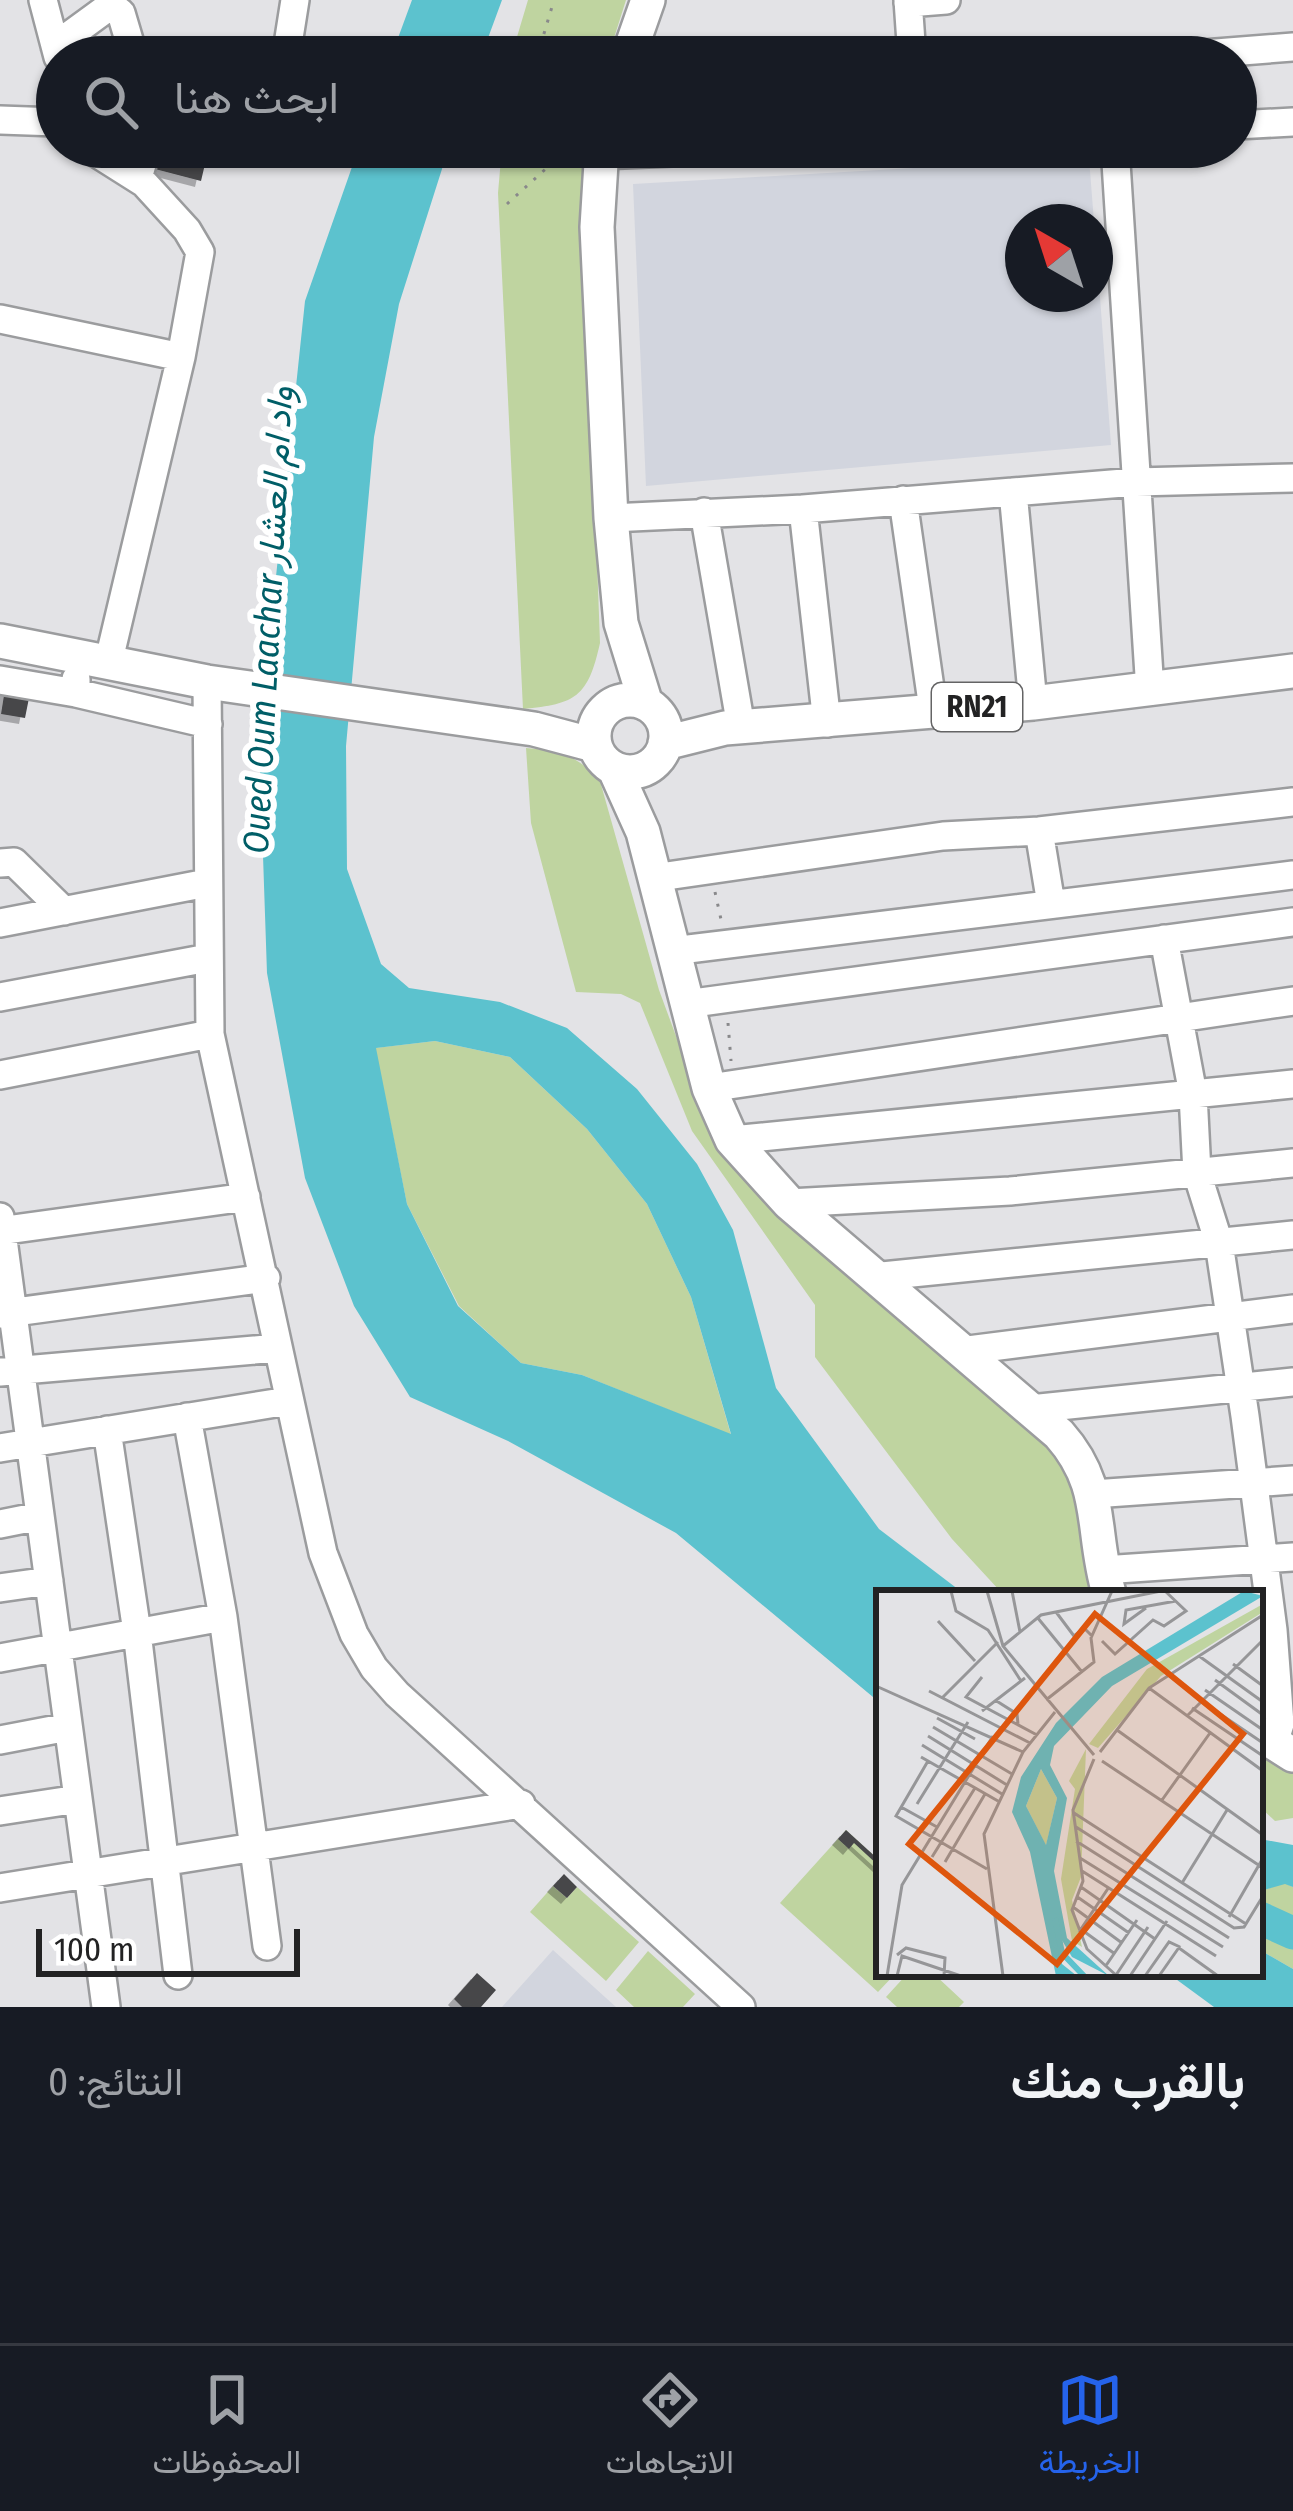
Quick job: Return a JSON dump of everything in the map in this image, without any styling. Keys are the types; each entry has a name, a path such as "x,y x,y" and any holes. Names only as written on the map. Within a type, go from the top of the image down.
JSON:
{"main road":[{"path":"635,36 648,0"},
{"path":"600,168 597,227 611,518 621,623 620,724 686,1004 721,1085 732,1141 789,1203 1030,1409 1078,1456 1093,1494 1106,1582"},
{"name":"RN21","path":"0,641 223,685 533,729 827,723 933,709 1150,692 1293,671"},
{"path":"620,724 665,725 643,832"},
{"name":"RN21","path":"620,724 636,772 660,753 733,728"}],"street":[{"path":"43,0 53,36"},
{"path":"289,36 295,0"},
{"path":"910,36 908,2 946,0"},
{"path":"75,36 111,5 121,13 128,36"},
{"path":"1257,49 1293,46"},
{"path":"0,120 36,121"},
{"path":"1257,124 1293,122"},
{"path":"76,693 91,661 181,357 200,252 187,230 138,178 121,168"},
{"path":"138,178 141,168"},
{"path":"1116,168 1150,692"},
{"path":"0,319 181,357"},
{"path":"611,518 803,509 1136,482 1293,478"},
{"path":"1013,492 1033,703"},
{"path":"903,500 933,709"},
{"path":"803,509 827,723"},
{"path":"704,512 733,728"},
{"path":"0,680 208,724"},
{"path":"223,685 208,724 211,1034 266,1278 288,1401 336,1596 364,1651 397,1694 741,2007"},
{"path":"653,878 943,836 1039,831 1293,802"},
{"path":"1039,831 1051,904"},
{"path":"5,858 64,911"},
{"path":"672,951 1293,875"},
{"path":"0,923 207,883"},
{"path":"686,1004 1293,922"},
{"path":"1164,939 1193,1094 1197,1172 1219,1244 1231,1316 1275,1630 1280,1736"},
{"path":"0,997 208,958"},
{"path":"721,1085 1293,1001"},
{"path":"0,1075 211,1034"},
{"path":"732,1141 1293,1084"},
{"path":"789,1203 1010,1191 1293,1163"},
{"path":"106,2007 30,1443 10,1370 1,1226 246,1197"},
{"path":"872,1276 1293,1235"},
{"path":"6,1313 266,1278"},
{"path":"960,1351 1293,1310"},
{"path":"10,1370 278,1348"},
{"path":"1030,1409 1293,1382"},
{"path":"0,1448 288,1401"},
{"path":"187,1417 224,1617 267,1946"},
{"path":"106,1430 178,1975"},
{"path":"1093,1494 1293,1480"},
{"path":"0,1524 40,1516"},
{"path":"1106,1582 1293,1557"},
{"path":"0,1588 49,1581"},
{"path":"0,1658 224,1617"},
{"path":"0,1740 68,1727"},
{"path":"0,1811 78,1799"},
{"path":"0,1888 520,1804"}],"path":[{"path":"543,36 554,0"},
{"path":"507,204 547,168"},
{"path":"711,867 725,943"},
{"path":"721,1085 727,997"}],"shaded area":[{"path":"914,168 1090,168 1093,204 1005,204 1005,312 1101,312 1111,445 646,486 633,184"},
{"path":"553,1950 616,2007 502,2007"}],"green space":[{"path":"528,0 626,0 615,36 517,36"},
{"path":"500,168 585,168 600,643 590,675 577,694 556,704 523,709"},
{"path":"526,748 567,756 600,781 659,990 707,1120 779,1213 1053,1446 1070,1467 1098,1590 999,1590 952,1539 815,1357 815,1305 692,1131 640,1003 621,994 576,992 531,823"},
{"path":"435,1041 510,1057 587,1129 647,1204 691,1297 731,1435 582,1375 521,1363 459,1306 407,1204 375,1048"},
{"path":"1263,1745 1293,1763 1293,1818 1275,1821 1263,1810"},
{"path":"846,1830 876,1857 876,1977 892,1977 878,1992 780,1903"},
{"path":"1285,1883 1293,1887 1293,1969 1263,1952 1263,1890"},
{"path":"553,1886 567,1898 577,1887 639,1942 606,1981 530,1912"},
{"path":"648,1951 695,1994 683,2007 634,2007 616,1990"},
{"path":"904,1977 937,1977 964,2002 959,2007 897,2007 886,1997"}],"water":[{"path":"412,0 502,0 489,36 399,36"},
{"path":"352,168 442,168 399,304 374,437 346,746 347,869 381,964 409,988 500,1002 567,1028 637,1089 697,1164 733,1230 776,1388 879,1529 959,1590 876,1590 876,1700 676,1533 508,1441 410,1397 354,1306 305,1178 267,973 259,738 305,301","holes":["435,1041 510,1057 587,1129 647,1204 691,1297 731,1434 582,1375 521,1363 458,1306 407,1204 376,1048"]},
{"path":"1263,1840 1293,1845 1293,1887 1285,1884 1263,1890"},
{"path":"1263,1952 1293,1969 1293,2007 1214,2007 1173,1977 1263,1977"}],"building":[{"path":"155,168 204,168 201,181"},
{"path":"5,689 30,693 25,718 1,714"},
{"path":"846,1830 876,1857 876,1863 854,1843 849,1849 838,1839"},
{"path":"564,1874 577,1887 567,1898 553,1886"},
{"path":"477,1973 496,1990 481,2007 462,2007 454,1999"}],"waterway":[{"name":"Oued Oum Laachar واد ام العشار","path":"1263,1919 1293,1933"}]}
